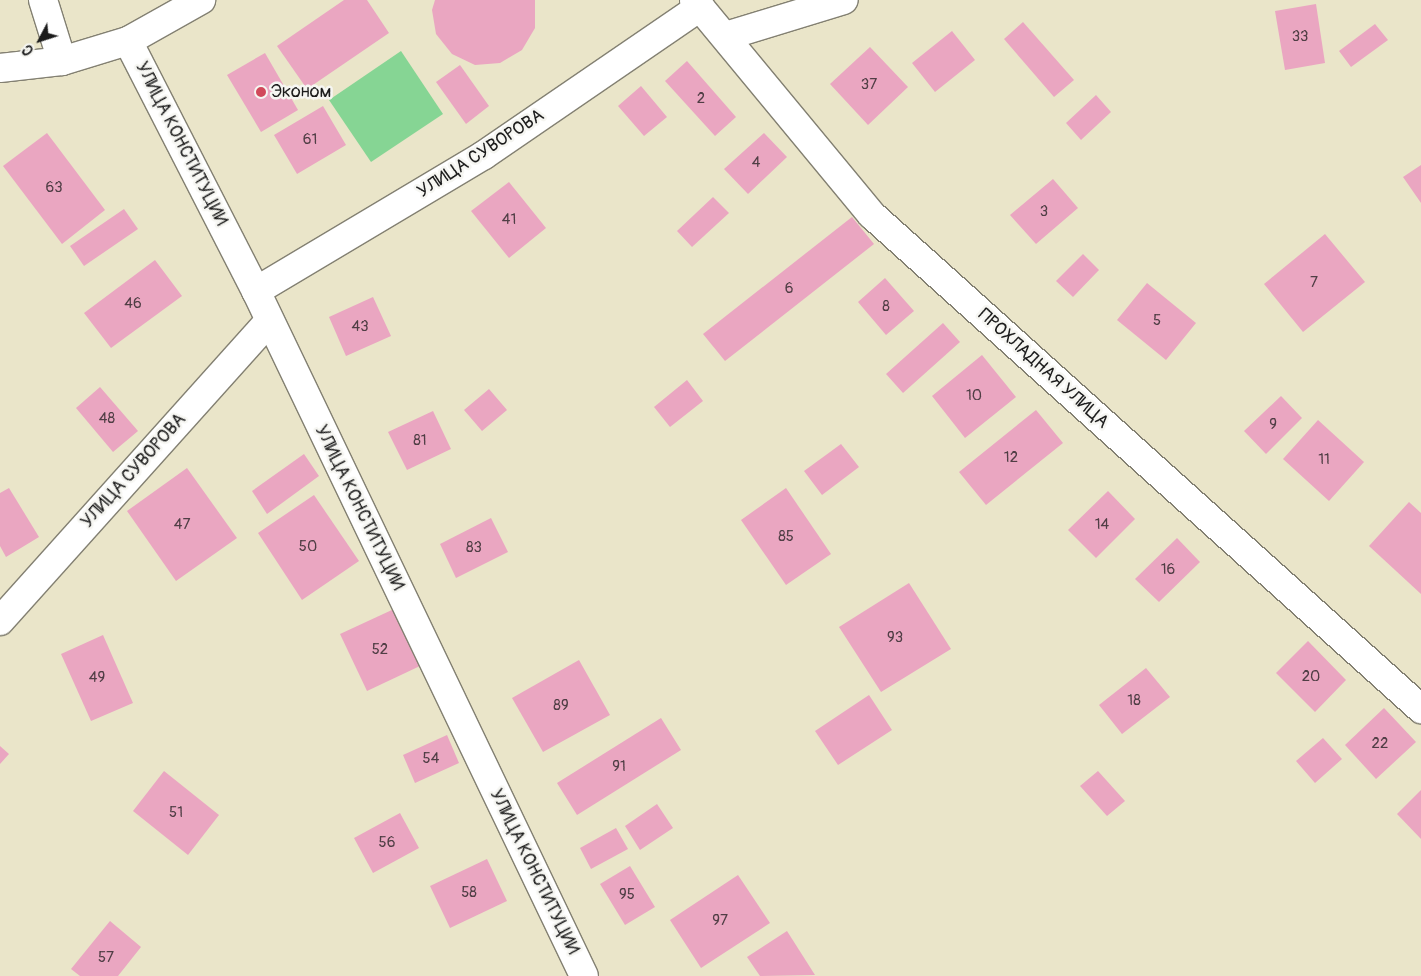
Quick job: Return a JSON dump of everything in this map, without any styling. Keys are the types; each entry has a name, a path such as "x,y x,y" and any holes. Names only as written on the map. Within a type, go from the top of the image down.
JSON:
{"street":[{"path":"42,0 62,61"},
{"path":"0,68 62,61 128,41 201,0"},
{"path":"726,36 844,0"},
{"name":"ПРОХЛАДНАЯ УЛИЦА","path":"697,4 726,36 872,216 1421,709"},
{"name":"УЛИЦА СУВОРОВА","path":"256,290 484,154 697,4"},
{"name":"УЛИЦА КОНСТИТУЦИИ","path":"128,41 256,290 269,321 584,976"},
{"name":"УЛИЦА СУВОРОВА","path":"0,622 269,321"}],"green space":[{"path":"401,51 443,114 371,162 329,100"}],"building":[{"path":"344,0 367,0 389,33 307,89 277,46"},
{"path":"435,0 535,0 535,28 522,50 500,63 475,65 452,54 436,34 432,10"},
{"path":"1316,4 1325,63 1285,70 1275,11"},
{"path":"1023,22 1074,80 1054,97 1004,39"},
{"path":"1375,24 1388,40 1351,67 1339,51"},
{"path":"952,31 975,60 935,92 912,63"},
{"path":"870,47 908,87 868,125 830,84"},
{"path":"265,53 298,110 261,132 227,75"},
{"path":"687,61 736,117 715,136 665,81"},
{"path":"460,65 489,106 466,124 436,82"},
{"path":"641,86 667,117 644,136 618,106"},
{"path":"1096,95 1111,112 1081,140 1066,123"},
{"path":"323,106 346,145 297,174 274,135"},
{"path":"47,133 105,210 62,244 3,166"},
{"path":"764,133 787,157 748,194 724,169"},
{"path":"1421,165 1421,203 1403,177"},
{"path":"1053,179 1078,208 1036,244 1010,215"},
{"path":"509,182 546,228 509,258 471,211"},
{"path":"713,197 729,213 692,247 677,231"},
{"path":"124,209 138,229 84,266 70,246"},
{"path":"852,217 874,244 725,361 703,334"},
{"path":"1325,234 1365,282 1303,332 1264,284"},
{"path":"1083,254 1099,270 1073,297 1056,281"},
{"path":"155,260 182,296 111,348 84,313"},
{"path":"885,278 914,311 886,335 858,302"},
{"path":"1147,283 1196,323 1166,360 1117,320"},
{"path":"373,297 391,336 346,356 329,317"},
{"path":"943,323 960,342 903,393 886,374"},
{"path":"982,355 1016,397 965,438 932,396"},
{"path":"687,380 703,401 670,427 654,407"},
{"path":"100,387 138,431 113,452 76,408"},
{"path":"489,389 507,410 482,431 464,410"},
{"path":"1281,396 1302,418 1266,454 1244,431"},
{"path":"1036,410 1063,443 986,505 959,472"},
{"path":"433,411 451,449 407,470 388,432"},
{"path":"1318,420 1364,462 1329,501 1283,459"},
{"path":"841,444 859,467 822,495 804,471"},
{"path":"304,454 319,476 267,514 252,491"},
{"path":"187,468 237,538 176,581 127,511"},
{"path":"9,488 39,537 6,557 0,546 0,493"},
{"path":"786,488 831,554 786,585 741,520"},
{"path":"1108,491 1135,519 1096,558 1068,530"},
{"path":"314,495 359,561 302,600 258,533"},
{"path":"1409,502 1421,513 1421,594 1369,546"},
{"path":"491,518 508,552 456,578 440,544"},
{"path":"1177,538 1200,562 1159,602 1135,579"},
{"path":"909,583 951,649 881,692 839,627"},
{"path":"394,609 420,666 367,691 340,634"},
{"path":"103,635 133,703 91,721 61,654"},
{"path":"1308,641 1346,680 1315,712 1276,673"},
{"path":"579,660 610,715 543,752 512,698"},
{"path":"1146,668 1170,697 1122,734 1099,705"},
{"path":"869,695 892,730 838,765 815,731"},
{"path":"1384,708 1416,742 1376,779 1345,745"},
{"path":"661,718 681,750 577,815 557,783"},
{"path":"447,735 459,763 415,783 403,755"},
{"path":"1323,738 1342,759 1315,783 1296,761"},
{"path":"0,746 9,754 0,764"},
{"path":"164,771 219,815 188,855 133,811"},
{"path":"1098,771 1125,801 1107,816 1080,786"},
{"path":"1421,790 1421,839 1397,814"},
{"path":"657,804 673,828 640,850 625,826"},
{"path":"400,813 419,848 373,873 354,838"},
{"path":"616,828 628,849 591,869 580,848"},
{"path":"487,859 507,901 450,928 430,886"},
{"path":"630,866 655,907 625,925 600,884"},
{"path":"738,875 770,923 701,968 670,920"},
{"path":"110,921 141,947 118,976 80,976 71,969"},
{"path":"787,931 815,975 760,976 747,957"}],"place":[{"name":"Эконом","path":"261,92"}]}
